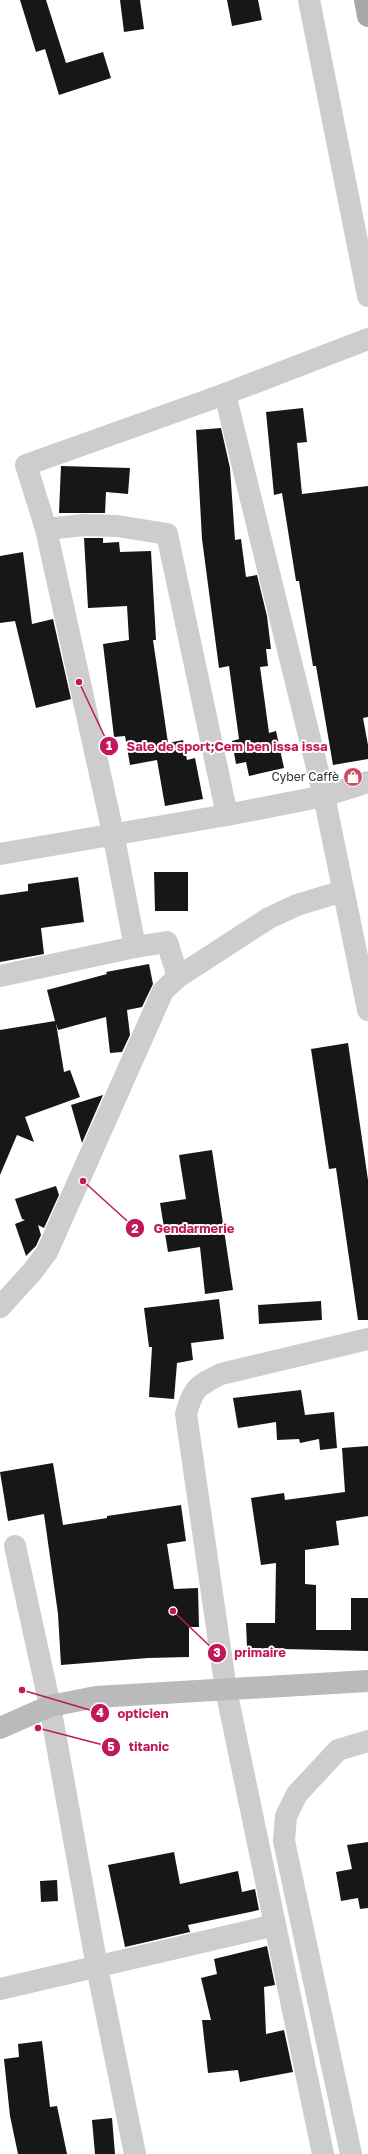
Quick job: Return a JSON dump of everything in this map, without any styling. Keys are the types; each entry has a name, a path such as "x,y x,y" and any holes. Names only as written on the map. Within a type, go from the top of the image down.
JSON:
{"main road":[{"path":"365,0 368,16"}],"street":[{"path":"309,0 368,296"},
{"path":"135,947 113,833 46,529 26,465 225,394 368,339"},
{"path":"225,394 324,796 368,1010"},
{"path":"46,529 84,526 116,526 167,534 227,815"},
{"path":"1,851 227,815 324,796 368,782"},
{"path":"0,1307 32,1272 47,1252 164,991 178,977 269,918 297,905 343,891"},
{"path":"0,976 135,947 167,942 178,977"},
{"path":"323,2154 226,1690 186,1414 191,1394 204,1383 221,1374 368,1339"},
{"path":"15,1546 50,1706 97,1967 135,2154"},
{"path":"0,1728 50,1706 96,1697 368,1681"},
{"path":"351,2154 284,1841 286,1816 297,1794 338,1750 368,1741"},
{"path":"0,1989 275,1925"}],"building":[{"path":"20,0 46,0 66,63 103,52 111,78 59,95 45,49 36,52"},
{"path":"120,0 140,0 144,29 124,32"},
{"path":"227,0 258,0 262,20 232,26"},
{"path":"303,408 307,442 297,443 302,494 368,486 368,717 363,718 368,745 368,759 333,765 316,666 313,666 299,581 296,581 282,493 274,495 266,412"},
{"path":"221,428 230,468 235,540 241,539 246,577 257,575 267,616 271,649 266,649 268,666 260,667 269,733 276,731 284,768 249,776 246,762 236,764 232,741 239,739 229,666 219,668 202,539 196,430"},
{"path":"61,466 130,468 128,494 106,492 105,513 59,513"},
{"path":"84,538 103,538 103,543 119,542 120,552 151,551 156,640 153,640 168,743 183,740 187,760 195,758 203,799 165,806 157,760 130,765 125,736 114,737 103,644 129,640 127,606 88,608"},
{"path":"23,552 32,624 53,619 71,699 36,708 15,621 0,623 0,556"},
{"path":"154,872 188,872 188,911 155,911"},
{"path":"78,877 84,922 41,928 44,954 0,962 0,895 28,891 28,884"},
{"path":"149,964 153,984 142,1007 127,1010 130,1035 122,1052 110,1053 106,1017 58,1030 56,1023 64,1072 70,1070 80,1097 25,1117 34,1142 17,1135 0,1175 0,1030 55,1021 47,990 107,974 106,972"},
{"path":"348,1043 368,1180 368,1320 358,1320 336,1168 329,1169 311,1049"},
{"path":"103,1095 82,1143 71,1105"},
{"path":"212,1150 233,1290 205,1294 200,1247 168,1252 160,1203 186,1199 179,1155"},
{"path":"56,1186 59,1195 44,1228 38,1225 41,1235 36,1246 26,1256 15,1224 25,1220 22,1219 15,1199"},
{"path":"219,1299 224,1339 191,1343 193,1360 177,1363 174,1399 149,1397 152,1347 149,1347 144,1308"},
{"path":"321,1301 322,1320 259,1324 258,1305"},
{"path":"301,1390 305,1415 334,1412 337,1448 320,1450 319,1439 300,1443 299,1439 277,1440 276,1422 238,1428 233,1398"},
{"path":"368,1446 368,1516 336,1521 339,1545 305,1550 305,1584 316,1585 316,1630 351,1630 351,1598 368,1598 368,1651 247,1648 246,1623 275,1623 276,1563 261,1565 251,1498 284,1493 285,1500 345,1492 342,1448"},
{"path":"53,1463 63,1525 107,1518 107,1516 181,1505 186,1541 167,1544 174,1589 198,1588 199,1627 189,1627 189,1657 148,1658 61,1665 58,1614 44,1514 8,1521 0,1472"},
{"path":"368,1842 368,1908 360,1909 358,1898 341,1901 336,1872 352,1869 347,1845"},
{"path":"174,1852 180,1884 238,1871 242,1892 255,1889 259,1910 188,1925 190,1932 125,1947 108,1865"},
{"path":"57,1880 58,1901 41,1902 40,1881"},
{"path":"267,1946 275,1985 264,1987 266,2034 284,2030 293,2072 240,2082 238,2070 208,2073 202,2020 211,2020 201,1978 217,1974 214,1959"},
{"path":"42,2041 50,2107 57,2106 67,2154 18,2154 10,2116 4,2059 19,2057 18,2044"},
{"path":"112,2118 115,2154 95,2154 92,2120"}],"place":[{"name":"Sale de sport;Cem ben issa issa","path":"79,682"},
{"name":"Cyber Caffè","path":"353,777"},
{"name":"Gendarmerie","path":"83,1181"},
{"name":"primaire","path":"173,1611"},
{"name":"opticien","path":"22,1690"},
{"name":"titanic","path":"38,1728"}]}
